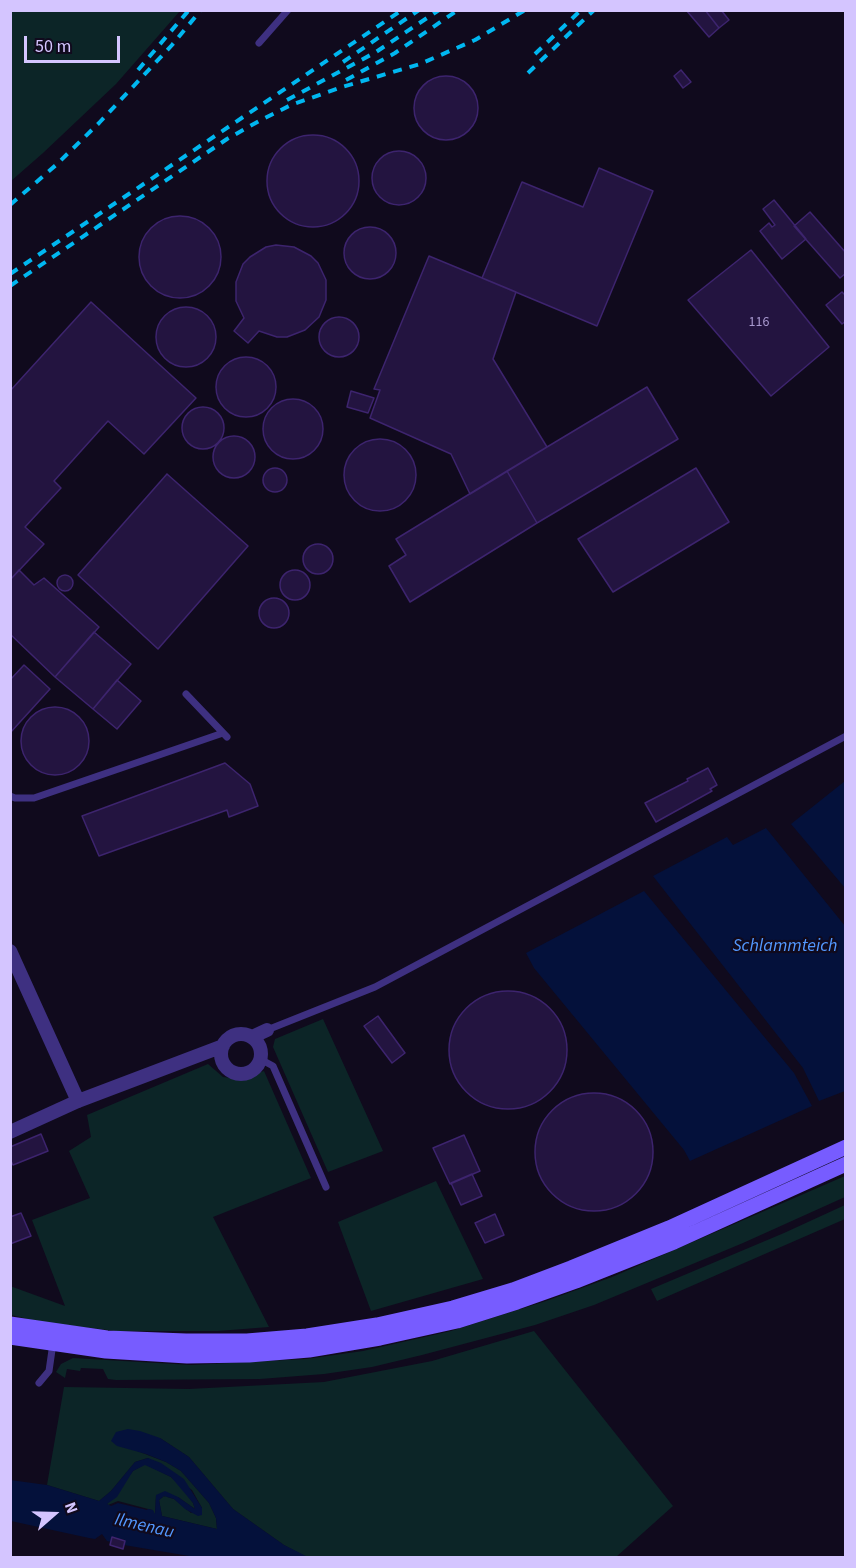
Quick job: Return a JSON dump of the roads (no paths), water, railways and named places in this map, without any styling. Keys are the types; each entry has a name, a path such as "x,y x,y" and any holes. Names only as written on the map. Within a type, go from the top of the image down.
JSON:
{"main road":[{"path":"10,1337 247,1341 319,1334 377,1325 453,1308 513,1290 669,1228 846,1147"},
{"path":"10,1324 106,1352 187,1356 249,1355 309,1350 381,1338 457,1321 576,1281 674,1242 846,1164"}],"street":[{"path":"10,951 78,1101"},
{"path":"252,1037 267,1030"},
{"path":"10,1132 78,1101 223,1046 235,1035 242,1034 252,1037 260,1047 260,1059 250,1072 237,1073 223,1062 223,1046"}],"lane":[{"path":"260,43 288,10"},
{"path":"10,796 34,798 225,735 186,694"},
{"path":"267,1030 375,987 846,736"},
{"path":"260,1059 273,1066 326,1187"},
{"path":"39,1383 49,1371 54,1338"}],"water":[{"name":"Schlammteich","path":"845,781 845,888 791,824"},
{"name":"Schlammteich","path":"766,828 845,926 845,1091 819,1101 803,1068 653,876 727,837 733,845"},
{"path":"644,891 794,1073 812,1106 690,1161 684,1150 534,968 526,953"},
{"name":"Ilmenau","path":"128,1429 160,1438 189,1457 233,1509 284,1545 308,1557 195,1557 124,1545 125,1540 113,1537 111,1542 107,1541 102,1534 95,1539 11,1521 10,1480 47,1485 99,1501 111,1491 135,1462 148,1458 161,1463 184,1479 202,1508 202,1515 198,1516 185,1509 174,1499 164,1496 159,1500 162,1516 217,1529 216,1518 209,1503 181,1471 146,1454 117,1446 111,1441 116,1432","holes":["145,1465 171,1477 193,1503 195,1509 165,1491 156,1495 155,1514 153,1510 118,1503 111,1506 107,1504 117,1497 133,1471"]}],"railway":[{"path":"138,70 189,10"},
{"path":"10,205 99,123 172,45 201,10"},
{"path":"10,274 402,10"},
{"path":"343,62 419,10"},
{"path":"287,100 376,52 439,10"},
{"path":"346,80 395,53 458,10"},
{"path":"10,286 227,139 259,121 291,105 420,64 475,40 525,10"},
{"path":"535,54 581,10"},
{"path":"528,73 594,10"}]}
